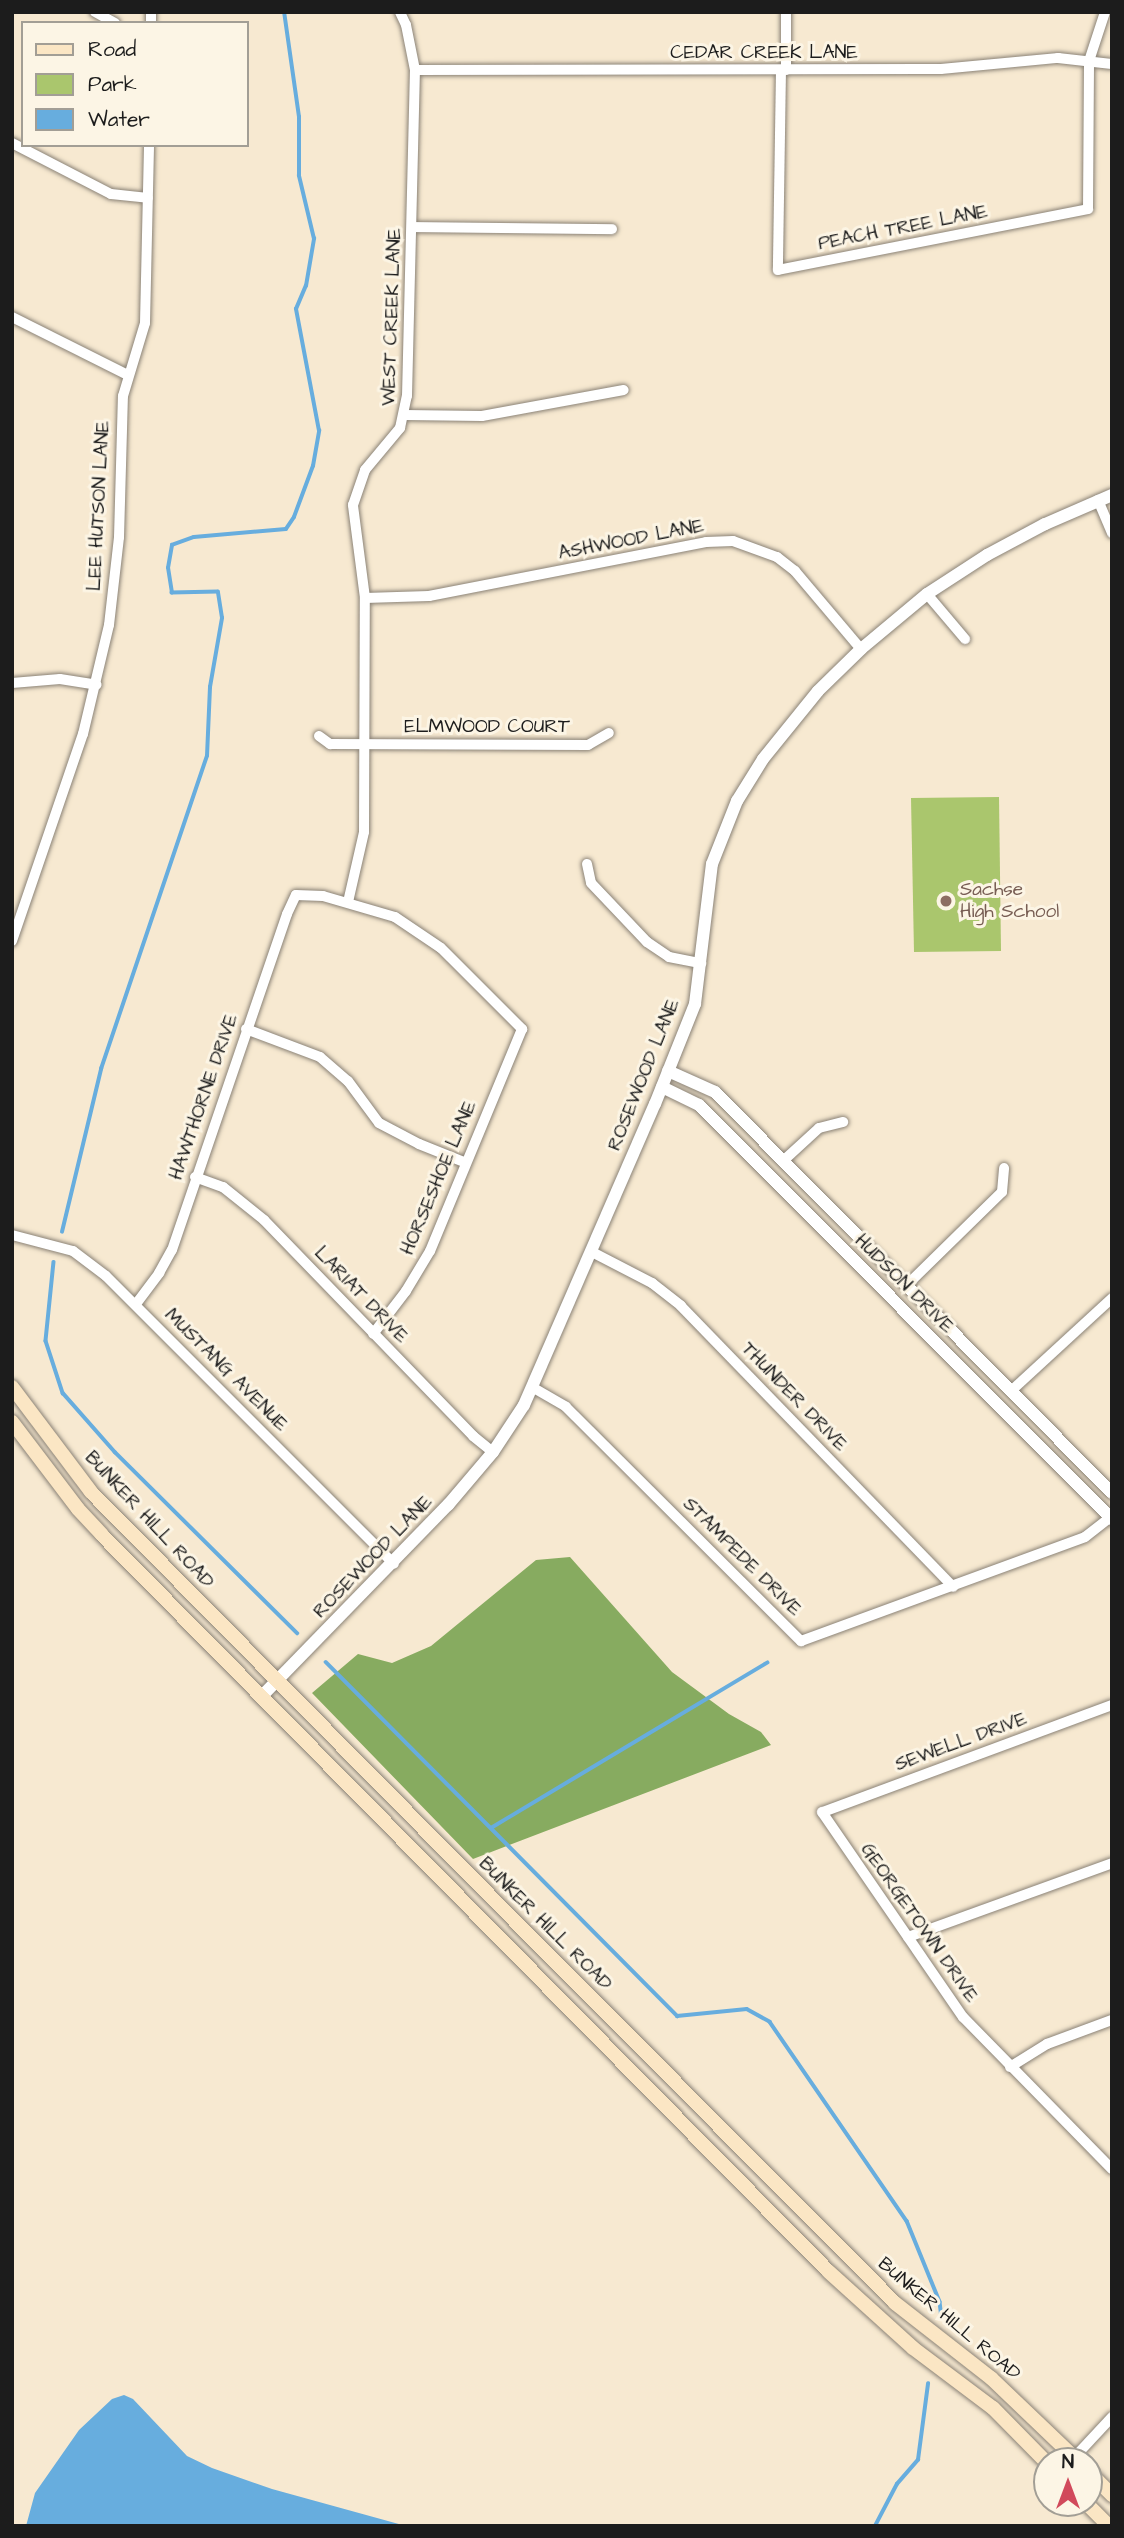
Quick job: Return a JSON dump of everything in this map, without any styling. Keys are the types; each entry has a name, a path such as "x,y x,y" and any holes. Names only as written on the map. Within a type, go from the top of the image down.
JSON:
{"main road":[{"name":"BUNKER HILL ROAD","path":"12,1387 91,1492 278,1682 895,2303 991,2378 1061,2447"},
{"name":"BUNKER HILL ROAD","path":"12,1422 78,1509 829,2272 912,2348 993,2408 1033,2449"}],"street":[{"path":"94,12 111,21"},
{"name":"WEST CREEK LANE","path":"348,902 364,831 362,745 365,598 353,505 365,470 384,450 405,415 413,227 415,70 406,25 400,12"},
{"path":"784,70 786,12"},
{"path":"1089,61 1105,12"},
{"name":"CEDAR CREEK LANE","path":"415,70 941,69 1059,58 1112,64"},
{"name":"PEACH TREE LANE","path":"784,70 778,270 1088,209 1089,61"},
{"path":"12,143 111,194 148,198"},
{"name":"LEE HUTSON LANE","path":"12,941 97,685 114,586 119,537 120,421 128,375 145,323 149,147"},
{"path":"413,227 612,229"},
{"path":"12,317 128,375"},
{"path":"405,415 482,416 624,390"},
{"name":"ROSEWOOD LANE","path":"262,1696 394,1564 493,1452 532,1387 592,1252 695,1004 712,864 737,801 763,759 810,701 861,649 927,594 987,555 1045,524 1112,495"},
{"path":"1098,500 1112,533"},
{"name":"ASHWOOD LANE","path":"365,598 429,596 706,542 733,541 777,557 795,571 861,649"},
{"path":"927,594 965,639"},
{"path":"12,683 60,679 97,685"},
{"name":"ELMWOOD COURT","path":"319,736 330,744 588,745 609,733"},
{"path":"587,864 591,883 647,942 669,957 701,963"},
{"name":"HAWTHORNE DRIVE","path":"136,1304 172,1250 246,1029 296,895 348,902"},
{"name":"HORSESHOE LANE","path":"348,902 395,917 441,948 522,1029 464,1162 430,1251 373,1334"},
{"path":"246,1029 320,1057 348,1081 379,1123 419,1144 464,1162"},
{"name":"HUDSON DRIVE","path":"668,1071 715,1093 1112,1493"},
{"name":"HUDSON DRIVE","path":"662,1087 699,1105 1111,1517"},
{"path":"783,1161 819,1128 843,1122"},
{"path":"907,1285 1002,1192 1004,1168"},
{"name":"LARIAT DRIVE","path":"195,1177 223,1187 264,1220 473,1436 493,1452"},
{"name":"MUSTANG AVENUE","path":"12,1235 73,1251 136,1304 394,1564"},
{"name":"THUNDER DRIVE","path":"592,1252 652,1283 681,1306 953,1587"},
{"path":"1011,1391 1112,1297"},
{"name":"STAMPEDE DRIVE","path":"532,1387 566,1407 801,1641 1085,1537 1111,1517"},
{"name":"SEWELL DRIVE","path":"821,1812 1112,1704"},
{"name":"GEORGETOWN DRIVE","path":"821,1812 963,2017 1112,2169"},
{"path":"908,1937 1112,1863"},
{"path":"1010,2067 1047,2044 1112,2020"},
{"path":"1085,2447 1112,2417"}],"green space":[{"path":"999,797 1001,951 914,952 911,798"},
{"path":"1112,862 1112,1095 1110,1068"},
{"path":"570,1557 672,1672 729,1714 761,1732 771,1745 473,1859 312,1693 358,1654 392,1663 431,1646 536,1560"}],"water":[{"path":"124,2395 133,2399 187,2456 212,2468 272,2489 406,2526 26,2526 35,2493 79,2430 112,2399"}],"waterway":[{"path":"62,1232 101,1069 207,756 210,687 222,618 218,592 172,593 168,568 172,545 194,537 286,529 294,517 313,466 319,431 296,309 306,286 314,239 299,176 299,117 284,12"},
{"path":"54,1262 46,1341 63,1393 115,1452 297,1633"},
{"path":"326,1662 677,2016 747,2009 770,2022 907,2221 940,2302 942,2319"},
{"path":"491,1828 767,1663"},
{"path":"875,2526 897,2484 918,2460 928,2384"}],"place":[{"name":"Sachse High School","path":"946,901"}]}
